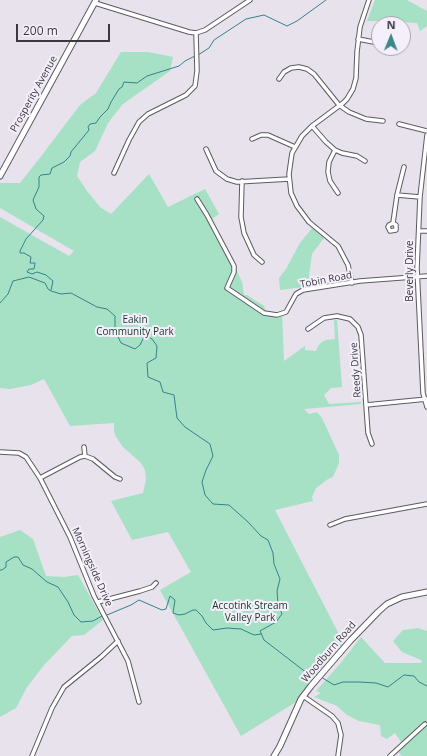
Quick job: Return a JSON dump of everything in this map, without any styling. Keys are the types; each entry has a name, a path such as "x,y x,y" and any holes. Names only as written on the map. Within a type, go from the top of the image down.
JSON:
{"street":[{"path":"95,1 196,33 205,30 250,0"},
{"path":"352,283 348,265 335,242 300,212 291,193 289,179 290,160 295,147 302,136 312,126 347,99 355,84 358,39 369,0"},
{"name":"Prosperity Avenue","path":"0,176 95,1"},
{"path":"114,173 139,122 148,114 186,95 192,90 197,76 196,33"},
{"path":"358,39 371,41"},
{"path":"279,79 284,72 291,68 299,67 307,69 314,74 340,105 359,117 384,120"},
{"path":"399,124 427,131"},
{"path":"312,126 335,150 360,158 365,162"},
{"path":"252,139 260,134 268,135 295,147"},
{"name":"Beverly Drive","path":"427,135 420,198 417,277 427,407"},
{"path":"206,149 210,155 214,167 220,175 232,181 289,179"},
{"path":"335,150 329,162 328,172 330,181 338,194"},
{"path":"393,223 397,195 404,167"},
{"path":"242,181 241,218 244,233 254,255 262,262"},
{"path":"397,195 420,198"},
{"name":"Tobin Road","path":"196,199 207,215 234,266 234,272 227,288 262,313 277,315 286,312 296,294 303,290 352,283 427,276"},
{"path":"419,231 427,231"},
{"name":"Reedy Drive","path":"308,329 320,320 337,316 350,319 358,327 361,335 368,434 372,444"},
{"path":"366,404 426,399"},
{"path":"84,447 85,456"},
{"name":"Morningside Drive","path":"0,452 22,455 29,460 40,478 70,537 85,575 131,668 139,702"},
{"path":"40,478 80,457 85,456 93,459 115,477 120,479"},
{"path":"330,525 344,519 427,504"},
{"path":"98,602 140,591 152,587 156,583"},
{"name":"Woodburn Road","path":"274,756 303,696 350,641 383,607 396,599 427,592"},
{"path":"32,756 52,708 62,690 118,641"},
{"path":"303,696 332,716 338,723 341,735 338,756"},
{"path":"390,756 425,724"}],"green space":[{"path":"375,0 407,0 427,11 427,26 420,31 417,23 411,23 411,16 371,16 371,21 367,21"},
{"path":"121,52 148,52 173,57 170,71 123,104 108,123 95,151 80,162 77,176 87,191 100,207 111,214 149,174 168,207 205,189 219,214 212,219 242,282 244,295 247,295 264,306 267,313 282,312 284,361 305,346 305,350 316,351 322,342 335,339 334,320 337,320 342,387 331,388 324,395 329,404 361,402 361,404 304,409 309,414 317,412 322,418 339,455 339,463 333,477 316,488 312,497 313,501 275,510 344,644 312,678 313,679 296,702 241,736 160,590 191,572 168,532 132,540 111,501 143,493 146,480 145,470 141,463 123,447 116,437 114,432 114,423 70,426 44,379 31,385 10,389 0,388 0,217 69,256 74,251 0,208 0,183 20,183 80,105 96,93"},
{"path":"312,228 324,238 312,254 309,276 312,286 280,290 279,278 286,269 300,243"},
{"path":"20,530 33,539 46,576 64,577 78,575 103,620 84,635 72,636 45,664 27,687 16,708 0,717 0,537"},
{"path":"418,628 427,631 427,756 402,756 399,753 401,742 395,733 387,739 381,736 380,725 359,721 347,715 337,706 314,697 321,693 316,691 361,637 385,663 422,663 421,660 402,652 393,641 403,630"}],"waterway":[{"path":"198,55 209,48 214,40 246,19 264,15 287,26 297,21 326,0"},
{"path":"51,290 53,281 46,275 37,272 32,274 27,272 29,269 34,269 35,263 30,263 31,257 24,253 20,253 26,239 43,220 44,216 36,209 33,200 39,187 39,177 41,175 50,174 52,168 64,162 70,156 71,152 89,130 88,127 90,124 96,123 108,109 124,82 137,83 147,76 179,66 195,56"},
{"path":"0,303 8,294 13,281 29,277 45,283 51,291 61,294 71,293 97,307 107,309 115,316 115,330 121,343 135,349 140,345 145,335 152,339 157,346 156,358 147,363 148,377 160,382 163,392 174,395 177,418 185,427 210,444 213,456 202,482 205,495 213,504 229,505 261,536 268,540 273,553 274,564 280,579 277,591 278,604 282,614 276,622 260,631 264,640 303,670 318,675"},
{"path":"0,570 6,567 6,562 14,557 18,557 23,565 32,569 47,582 58,587 68,602 74,615 81,622 93,621 102,616"},
{"path":"107,615 139,600 162,610 166,609 170,596 175,600 173,613 179,615 196,610 213,630 227,628 241,629 254,635 261,634"},
{"path":"321,677 334,685 343,682 359,682 376,683 388,687 404,675 414,676 419,682 427,686"}],"park label":[{"name":"Eakin Community Park","path":"135,326"},
{"name":"Accotink Stream Valley Park","path":"250,612"}]}
